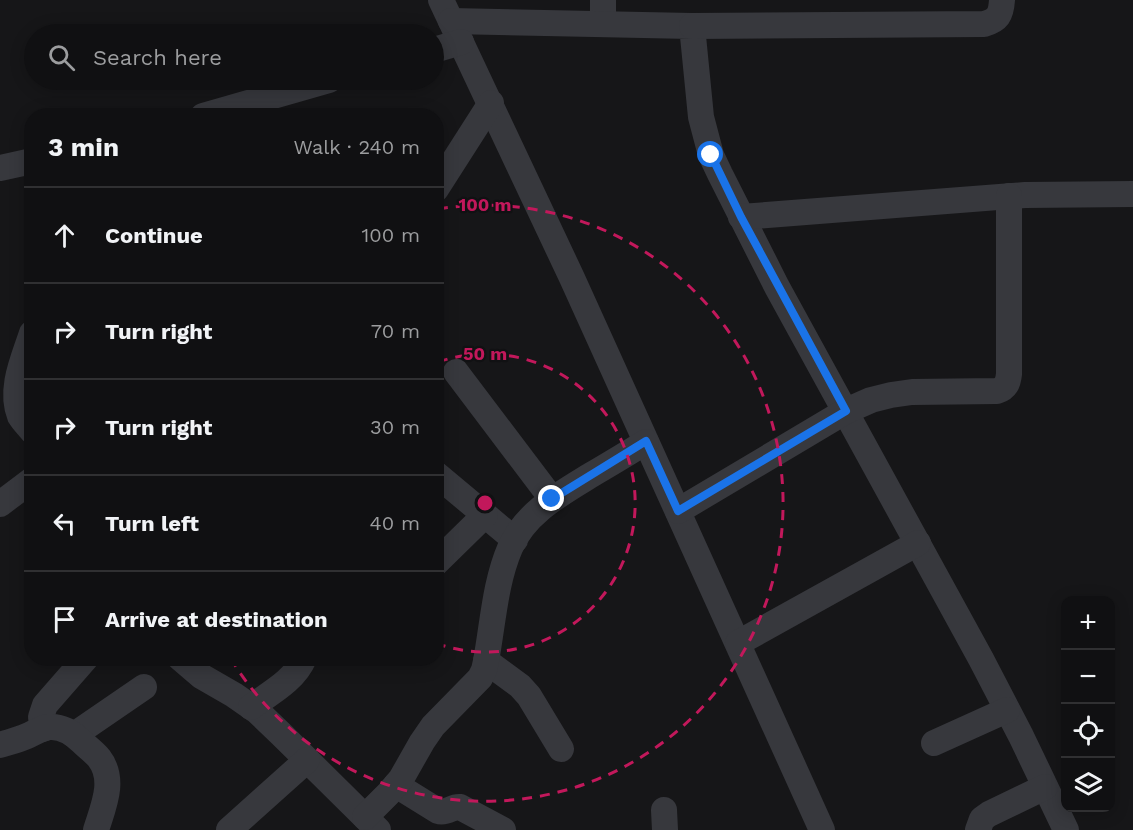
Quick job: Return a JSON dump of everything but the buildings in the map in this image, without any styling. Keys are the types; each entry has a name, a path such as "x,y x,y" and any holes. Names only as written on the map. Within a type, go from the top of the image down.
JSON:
{"street":[{"path":"812,825 738,643 491,103 451,21 603,12 692,26 984,24 993,22 998,17 1002,9 1002,0"},
{"path":"692,26 701,117 711,155 741,217 1007,710 1066,830"},
{"path":"262,108 305,90"},
{"path":"444,176 491,103"},
{"path":"0,168 24,163"},
{"path":"741,217 1025,195 1133,194"},
{"path":"678,511 846,411 871,400 912,392 997,391 1004,388 1009,374 1009,196"},
{"path":"24,358 17,384 8,395 24,421"},
{"path":"456,372 552,499"},
{"path":"189,666 201,676 251,707 371,824 433,726 480,678 486,661 503,567 511,545 524,526 552,499 646,441"},
{"path":"444,481 515,540"},
{"path":"0,504 24,486"},
{"path":"444,555 486,515"},
{"path":"738,643 918,543"},
{"path":"486,661 520,686 529,696 561,749"},
{"path":"43,729 41,717 45,705 79,666"},
{"path":"251,707 291,678 300,666"},
{"path":"74,735 144,687"},
{"path":"934,743 1007,710"},
{"path":"0,745 49,727 62,729 74,735 100,759 105,769 106,796 96,830"},
{"path":"229,830 307,760"},
{"path":"396,785 438,811 446,812 457,807 464,808 503,830"},
{"path":"978,830 982,819 989,814 1045,787"}],"route":[{"path":"552,499 646,441 678,511 846,411 777,286 711,155"}]}
